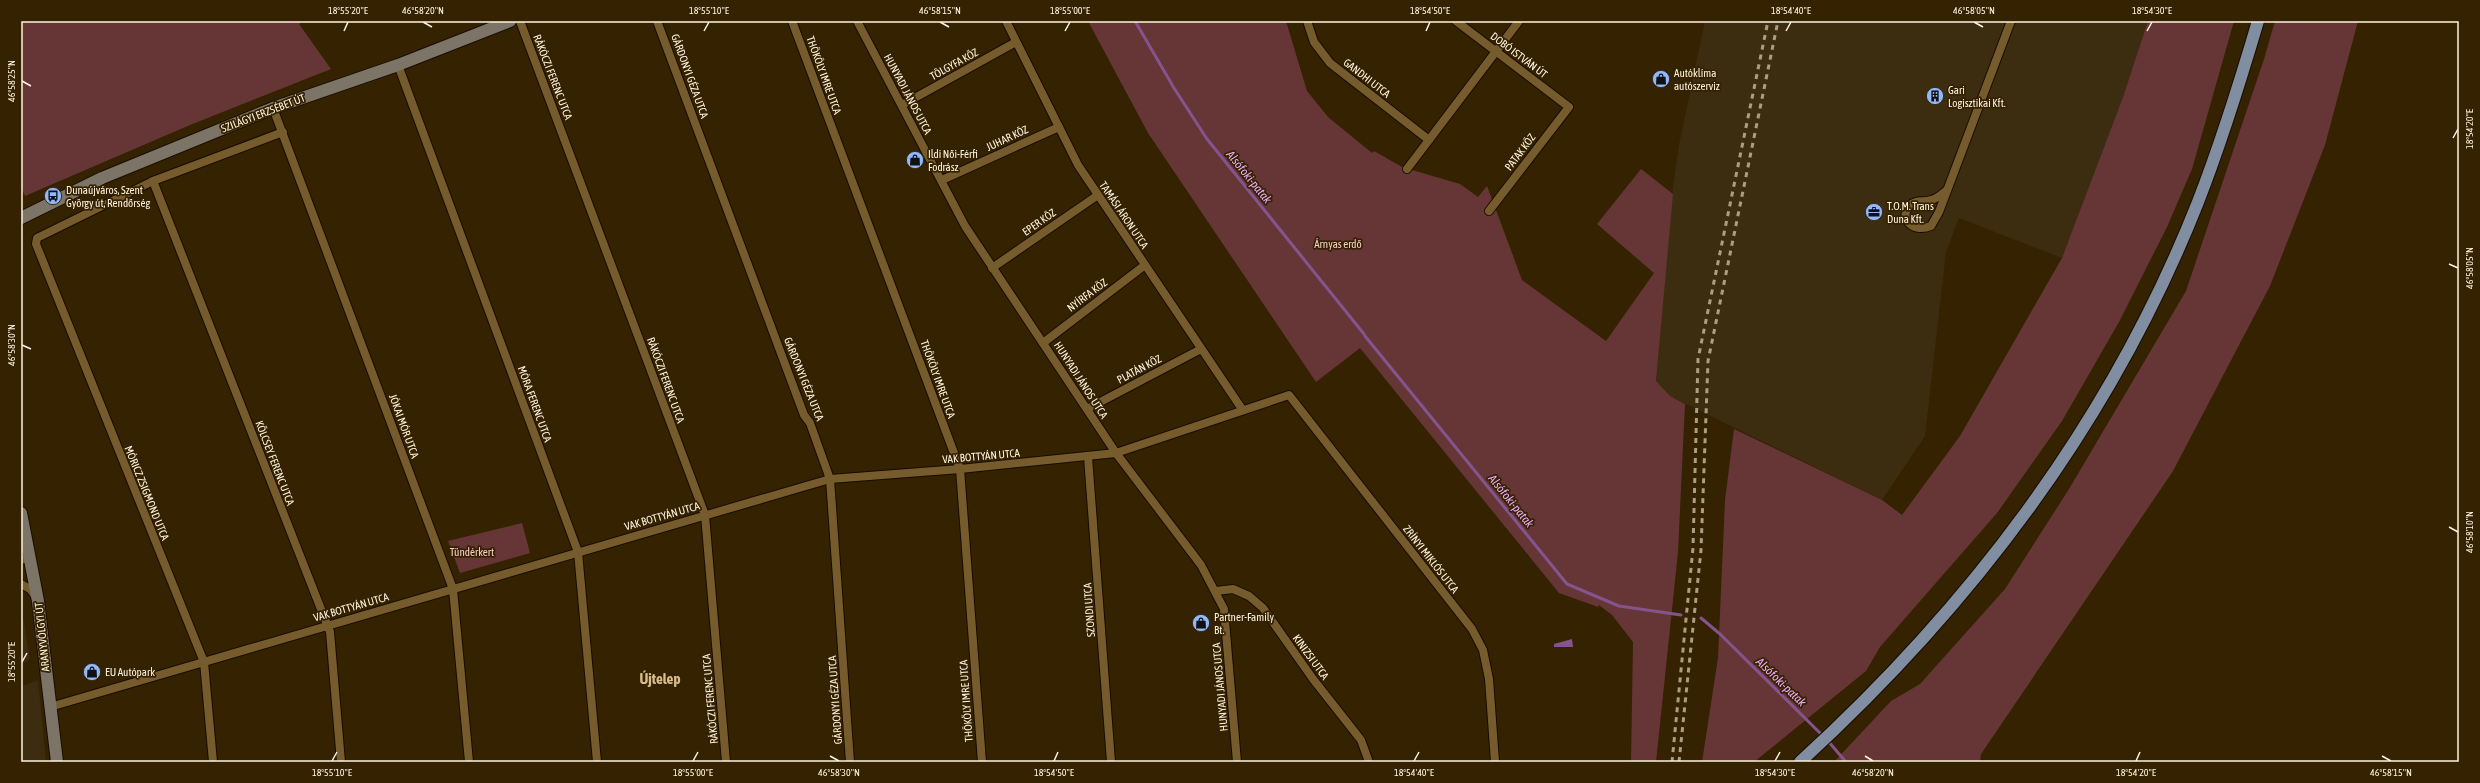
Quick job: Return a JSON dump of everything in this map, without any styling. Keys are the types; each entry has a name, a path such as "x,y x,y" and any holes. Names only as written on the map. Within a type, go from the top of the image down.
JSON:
{"main road":[{"path":"1800,762 1908,658 2001,549 2057,468 2114,376 2173,260 2198,203 2231,109 2258,21"}],"street":[{"name":"SZILÁGYI ERZSÉBET ÚT","path":"21,218 102,178 273,108 398,65 510,21"},
{"name":"RÁKÓCZI FERENC UTCA","path":"520,21 705,515 726,762"},
{"name":"GÁRDONYI GÉZA UTCA","path":"657,21 801,407 810,423 830,479 850,762"},
{"name":"THÖKÖLY IMRE UTCA","path":"792,21 960,469 982,762"},
{"name":"HUNYADI JÁNOS UTCA","path":"858,21 942,180 964,226 1116,453 1201,565 1216,591 1224,609 1237,762"},
{"name":"TAMÁSI ÁRON UTCA","path":"1006,21 1078,165 1242,410"},
{"name":"GANDHI UTCA","path":"1307,21 1314,42 1330,63 1429,140"},
{"name":"DOBÓ ISTVÁN ÚT","path":"1456,21 1569,107"},
{"path":"1407,169 1518,21"},
{"path":"1947,190 1932,200 1918,201 1910,205 1906,212 1907,220 1913,228 1923,230 1931,226 1947,190 2010,21"},
{"name":"TÖLGYFA KÖZ","path":"902,105 1016,42"},
{"name":"MÓRA FERENC UTCA","path":"398,65 578,552 597,762"},
{"name":"PATAK KÖZ","path":"1489,211 1569,107"},
{"name":"JÓKAI MÓR UTCA","path":"273,108 453,589 469,762"},
{"name":"JUHAR KÖZ","path":"942,180 1059,127"},
{"path":"153,181 283,132"},
{"name":"MÓRICZ ZSIGMOND UTCA","path":"153,181 37,238 36,249 204,662 213,762"},
{"name":"KÖLCSEY FERENC UTCA","path":"153,181 327,625 332,650 341,762"},
{"name":"EPER KÖZ","path":"992,268 1098,195"},
{"name":"NYÍRFA KÖZ","path":"1043,343 1145,265"},
{"name":"PLATÁN KÖZ","path":"1087,409 1201,349"},
{"name":"VAK BOTTYÁN UTCA","path":"50,707 830,479 960,469 1116,453 1289,395"},
{"name":"ZRÍNYI MIKLÓS UTCA","path":"1289,395 1472,629 1484,650 1489,679 1495,762"},
{"name":"SZONDI UTCA","path":"1088,457 1111,762"},
{"name":"ARANYVÖLGYI ÚT","path":"21,513 26,558 35,576 57,762"},
{"path":"21,580 35,576"},
{"path":"21,584 30,589 38,601"},
{"name":"KINIZSI UTCA","path":"1216,591 1233,589 1249,596 1262,608 1313,679 1362,740 1369,762"}],"shaded area":[{"path":"1705,21 2148,21 2123,97 2062,258 1959,218 1946,252 1925,436 1882,500 1670,396 1656,381 1673,188 1679,145"},
{"path":"21,605 30,659 21,665"},
{"path":"1572,639 1573,647 1554,647 1554,644"},
{"path":"38,680 46,762 21,762 21,687"}],"green space":[{"path":"21,21 303,21 299,24 331,69 190,125 25,196 21,187"},
{"name":"Árnyas erdő","path":"1088,21 1286,21 1307,91 1328,117 1372,153 1374,151 1402,167 1460,184 1478,197 1487,186 1522,280 1606,341 1654,273 1597,224 1641,169 1673,194 1656,381 1670,396 1685,404 1678,552 1656,762 1631,762 1633,642 1612,615 1599,605 1598,607 1559,593 1360,348 1316,382 1148,133"},
{"path":"2148,21 2234,21 2192,169 2167,227 2119,322 2062,421 1997,513 1880,647 1866,671 1754,762 1702,762 1718,658 1725,500 1734,429 1882,500 1902,515 1960,436 2062,258 2123,97"},
{"path":"2275,21 2358,21 2325,145 2270,286 2173,471 1981,754 1980,762 1834,762 1891,701 1920,684 2005,589 2069,489 2186,291 2264,59"},
{"name":"Tündérkert","path":"522,523 530,553 460,573 448,541"}],"waterway":[{"name":"Alsófoki-patak","path":"1135,21 1174,88 1207,139 1364,334"},
{"name":"Alsófoki-patak","path":"1365,336 1567,584 1619,606 1681,615"},
{"name":"Alsófoki-patak","path":"1701,618 1720,634 1824,737"},
{"name":"Alsófoki-patak","path":"1828,741 1846,762"}],"railway":[{"path":"1672,762 1693,548 1698,359 1768,21"},
{"path":"1679,762 1701,550 1708,361 1778,21"}],"place":[{"name":"Autóklíma autószerviz","path":"1661,79"},
{"name":"Gari Logisztikai Kft.","path":"1935,96"},
{"name":"Ildi Női-Férfi Fodrász","path":"915,160"},
{"name":"Dunaújváros, Szent György út, Rendőrség","path":"53,196"},
{"name":"T.O.M. Trans Duna Kft.","path":"1874,212"},
{"name":"Partner-Family Bt.","path":"1201,623"},
{"name":"EU Autópark","path":"92,672"}],"district":[{"name":"Újtelep","path":"660,678"}]}
